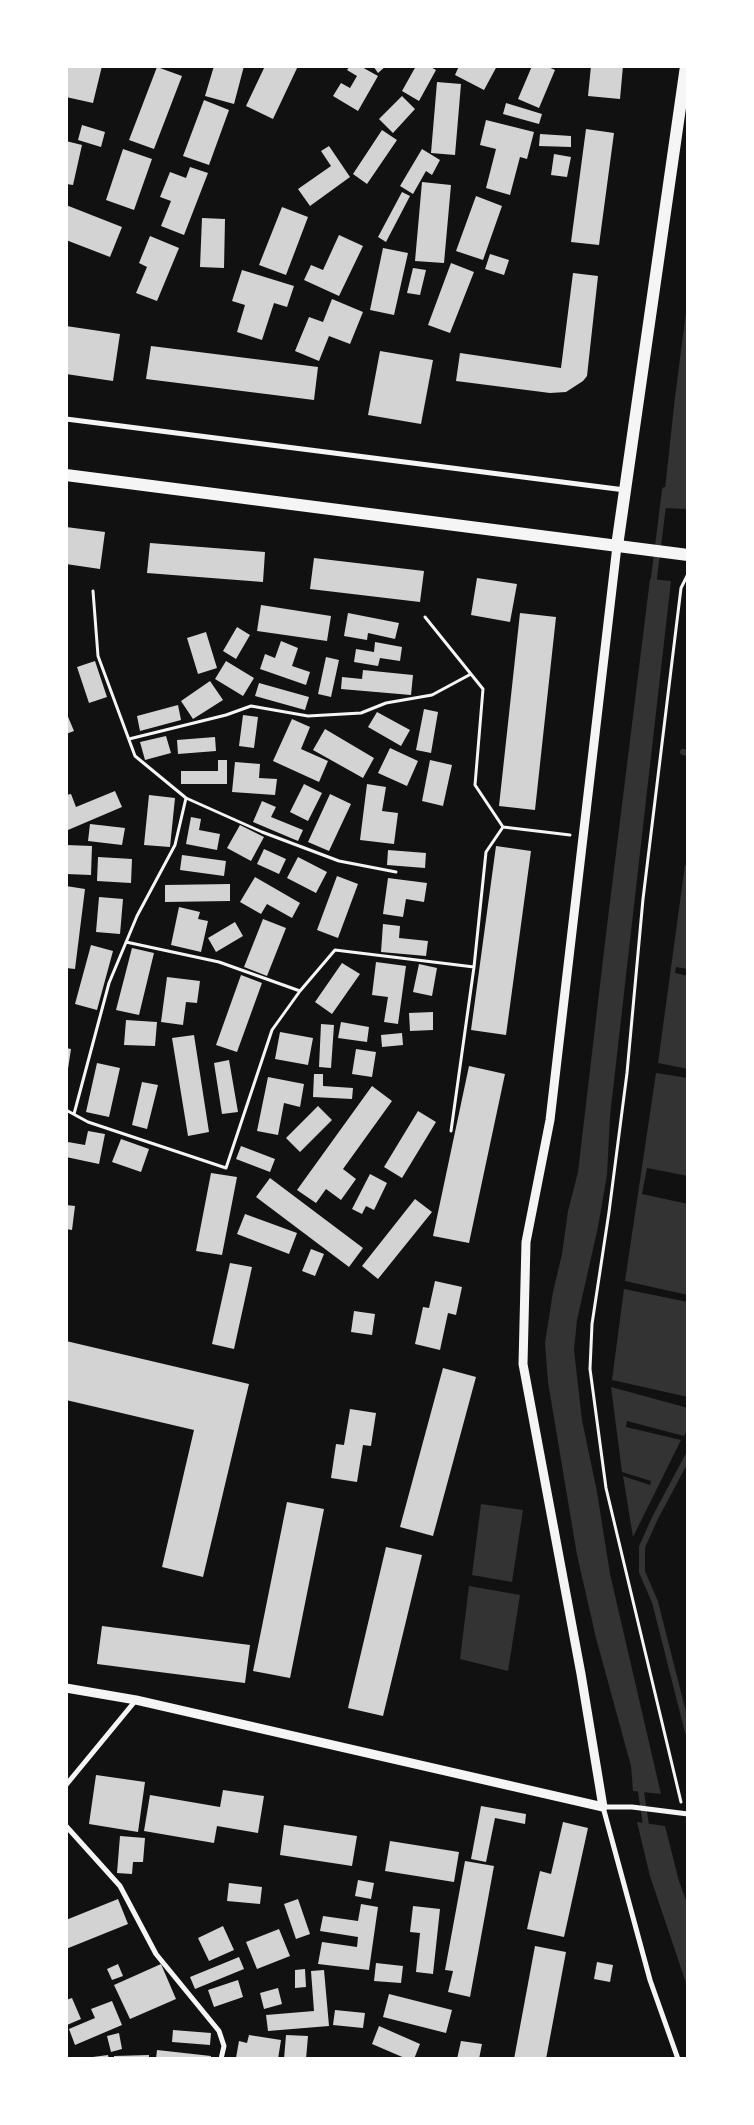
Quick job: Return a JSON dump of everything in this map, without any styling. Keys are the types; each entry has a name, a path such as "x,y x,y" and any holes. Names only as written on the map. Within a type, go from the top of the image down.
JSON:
{"main road":[{"path":"617,546 686,66"},
{"path":"66,475 636,549 688,554"}],"street":[{"path":"66,419 625,490"},
{"path":"617,546 550,1120 526,1242 523,1364 603,1807 650,1980 678,2059"},
{"path":"66,1688 136,1700 603,1807 632,1807 686,1814"},
{"path":"66,1785 136,1700"},
{"path":"66,1826 120,1886 156,1954 219,2031 224,2046 222,2059"}],"path":[{"path":"686,1814 606,1488 590,1368 592,1324 609,1212 626,1073 643,899 681,588 688,574"},
{"path":"92,591 98,656 135,756 186,798 262,832 339,861 396,872"},
{"path":"424,617 483,689 475,785 503,827 584,837"},
{"path":"129,739 226,715 251,706 308,716 361,714 386,703 432,695 471,674"},
{"path":"74,1114 108,984 137,916 175,845 186,798"},
{"path":"451,1131 474,967 486,852 503,827"},
{"path":"126,942 219,962 300,991"},
{"path":"66,1110 88,1122 226,1168 272,1030 300,991 336,950 474,967"}],"shaded area":[{"path":"688,297 688,509 663,508 675,397"},
{"path":"650,579 671,581 610,1116 607,1175 598,1227 577,1320 574,1350 582,1420 597,1492 610,1574 661,1794 633,1791 631,1766 596,1638 577,1555 548,1382 545,1343 568,1211 578,1172"},
{"path":"685,865 688,866 688,969 676,967 675,973 688,976 688,1069 658,1063"},
{"path":"656,1073 688,1078 688,1176 647,1168 642,1194 688,1204 688,1295 625,1281"},
{"path":"624,1289 688,1302 688,1397 612,1380"},
{"path":"611,1387 688,1408 688,1428 684,1436 627,1421 626,1427 681,1440 633,1537 623,1476 650,1485 651,1481 622,1472"},
{"path":"481,1504 523,1510 512,1582 472,1575"},
{"path":"469,1586 520,1595 508,1671 460,1659"},
{"path":"637,1822 665,1826 679,1881 688,1906 688,1989 650,1876"}],"building":[{"path":"66,66 102,66 93,103 66,97"},
{"path":"214,66 244,66 234,104 205,96"},
{"path":"265,66 298,66 273,119 246,106"},
{"path":"350,66 360,66 378,76 358,111 333,96 341,83 350,88 357,76 347,70"},
{"path":"373,66 386,66 378,73"},
{"path":"416,66 429,66 436,70 419,101 402,91"},
{"path":"459,66 497,66 484,90 455,75"},
{"path":"532,66 546,66 555,70 539,108 518,99"},
{"path":"591,66 623,66 620,99 588,96"},
{"path":"157,67 182,76 154,149 129,140"},
{"path":"437,82 461,84 455,155 431,153"},
{"path":"402,96 415,109 393,133 379,119"},
{"path":"204,100 229,110 209,165 183,156"},
{"path":"506,103 542,114 539,124 503,114"},
{"path":"486,120 534,132 527,159 520,157 510,195 486,188 496,149 480,145"},
{"path":"82,125 105,132 101,147 78,140"},
{"path":"586,129 614,133 599,245 571,242"},
{"path":"382,130 397,140 367,184 353,174"},
{"path":"540,134 571,136 571,147 539,146"},
{"path":"66,141 82,145 73,185 66,184"},
{"path":"329,146 350,177 310,206 298,189 331,166 321,151"},
{"path":"123,149 152,159 134,210 106,200"},
{"path":"422,149 440,160 432,175 426,171 413,194 400,186"},
{"path":"554,154 571,157 567,177 551,175"},
{"path":"190,167 208,173 184,235 161,226 171,201 160,197 170,172 186,178"},
{"path":"422,182 451,185 444,263 415,261"},
{"path":"402,192 410,196 386,242 378,237"},
{"path":"476,196 502,206 483,260 456,251"},
{"path":"66,205 122,227 110,257 66,240"},
{"path":"282,207 308,217 286,275 259,265"},
{"path":"202,218 225,219 224,268 200,267"},
{"path":"339,235 363,246 339,296 304,280 311,265 323,270"},
{"path":"150,236 179,248 157,301 136,293 147,267 139,263"},
{"path":"383,248 408,253 394,315 370,310"},
{"path":"490,254 509,260 504,275 485,269"},
{"path":"451,263 474,272 450,333 428,325"},
{"path":"413,268 426,270 420,295 407,293"},
{"path":"242,270 294,286 287,307 274,303 262,340 237,332 245,305 232,301"},
{"path":"573,273 598,276 587,376 583,381 566,392 550,393 456,381 460,353 561,368"},
{"path":"332,299 363,312 350,344 329,336 319,361 295,351 309,317 323,322"},
{"path":"66,326 120,334 113,381 66,374"},
{"path":"151,346 318,367 314,400 146,379"},
{"path":"380,351 433,360 421,424 368,415"},
{"path":"66,527 105,532 100,569 66,564"},
{"path":"150,543 265,552 263,582 147,573"},
{"path":"314,558 424,571 420,602 310,589"},
{"path":"477,578 517,584 510,622 471,615"},
{"path":"261,605 331,616 327,641 257,631"},
{"path":"348,613 399,623 395,639 368,633 367,640 344,636"},
{"path":"520,613 556,617 535,810 499,806"},
{"path":"237,627 250,635 236,659 223,651"},
{"path":"206,632 217,668 198,674 187,638"},
{"path":"281,641 298,648 292,666 310,672 306,685 260,669 265,654 275,658"},
{"path":"375,642 402,647 400,661 380,658 378,666 354,662 356,649 374,652"},
{"path":"326,657 339,660 331,697 318,694"},
{"path":"95,661 107,697 89,703 77,667"},
{"path":"226,661 254,678 243,696 215,679"},
{"path":"363,670 413,675 411,695 341,689 342,677 362,679"},
{"path":"210,681 223,700 193,719 181,701"},
{"path":"259,683 309,697 305,710 255,696"},
{"path":"178,705 181,720 140,731 137,716"},
{"path":"424,709 438,712 431,753 416,750"},
{"path":"66,712 74,731 66,734"},
{"path":"377,712 410,730 401,746 368,727"},
{"path":"243,715 258,717 254,748 239,746"},
{"path":"292,719 310,727 301,749 328,761 319,782 273,761"},
{"path":"325,729 374,758 363,778 313,750"},
{"path":"166,736 171,753 145,760 140,742"},
{"path":"215,737 216,751 178,754 177,740"},
{"path":"390,748 418,761 407,786 378,773"},
{"path":"218,760 227,760 227,784 181,784 181,771 218,771"},
{"path":"430,760 452,765 443,806 422,801"},
{"path":"235,762 260,764 259,778 277,779 275,795 232,792"},
{"path":"304,784 322,793 308,821 290,812"},
{"path":"367,784 386,787 382,811 398,813 394,844 360,840"},
{"path":"115,791 122,807 68,830 66,795 71,794 76,807"},
{"path":"330,794 351,804 329,851 308,842"},
{"path":"149,795 175,798 170,847 144,845"},
{"path":"262,801 276,807 271,817 303,830 298,841 253,822"},
{"path":"191,817 201,819 199,830 220,834 217,850 186,844"},
{"path":"90,824 125,828 122,845 88,841"},
{"path":"240,825 264,837 251,861 227,848"},
{"path":"66,845 92,846 91,875 66,874"},
{"path":"496,846 531,851 506,1035 471,1030"},
{"path":"264,849 286,859 279,874 257,864"},
{"path":"388,850 426,853 425,868 387,865"},
{"path":"182,855 226,861 224,876 180,870"},
{"path":"98,857 132,859 131,883 97,881"},
{"path":"298,857 327,872 316,893 287,878"},
{"path":"337,876 358,884 338,938 317,930"},
{"path":"255,877 300,903 292,918 267,904 261,914 240,902"},
{"path":"388,878 427,883 424,902 406,899 403,917 383,914"},
{"path":"230,884 230,901 165,902 165,885"},
{"path":"66,886 85,889 75,969 66,968"},
{"path":"99,897 123,899 120,934 96,932"},
{"path":"179,907 200,912 198,919 208,921 201,952 171,945"},
{"path":"263,919 286,928 267,976 244,967"},
{"path":"235,922 243,936 216,952 208,938"},
{"path":"383,924 400,926 399,938 428,941 426,956 381,952"},
{"path":"91,945 113,951 97,1010 75,1004"},
{"path":"132,948 154,953 139,1015 116,1010"},
{"path":"376,962 406,966 398,1024 384,1022 388,997 372,995"},
{"path":"342,963 360,974 332,1014 315,1002"},
{"path":"419,964 437,968 432,996 413,992"},
{"path":"241,975 262,983 237,1052 216,1045"},
{"path":"167,977 200,981 197,1003 186,1002 183,1025 161,1022"},
{"path":"433,1012 433,1030 410,1031 409,1013"},
{"path":"126,1020 157,1022 155,1046 124,1045"},
{"path":"341,1022 369,1027 367,1042 338,1038"},
{"path":"321,1024 334,1025 331,1068 319,1067"},
{"path":"280,1032 313,1038 308,1065 275,1059"},
{"path":"402,1033 403,1045 382,1047 381,1035"},
{"path":"194,1035 209,1132 188,1136 172,1038"},
{"path":"66,1048 71,1049 68,1069 66,1069"},
{"path":"356,1049 376,1052 372,1077 352,1074"},
{"path":"229,1060 238,1112 222,1114 214,1063"},
{"path":"97,1063 120,1068 109,1117 86,1112"},
{"path":"469,1066 505,1074 469,1243 433,1236"},
{"path":"314,1074 323,1074 323,1086 353,1088 352,1099 313,1097"},
{"path":"268,1077 304,1084 300,1107 284,1103 278,1135 257,1131"},
{"path":"142,1082 158,1085 147,1129 132,1125"},
{"path":"372,1086 392,1101 343,1169 356,1179 341,1200 326,1189 316,1203 297,1190"},
{"path":"318,1106 332,1120 300,1152 286,1138"},
{"path":"418,1111 436,1122 402,1178 384,1167"},
{"path":"88,1131 105,1134 99,1164 66,1157 68,1142 85,1145"},
{"path":"121,1139 149,1149 141,1172 112,1162"},
{"path":"241,1146 275,1159 270,1172 236,1159"},
{"path":"211,1173 237,1177 222,1255 196,1251"},
{"path":"370,1174 387,1183 374,1210 366,1206 362,1214 352,1209"},
{"path":"270,1178 363,1248 349,1267 256,1197"},
{"path":"415,1199 432,1212 378,1279 362,1266"},
{"path":"66,1205 75,1206 72,1230 66,1229"},
{"path":"245,1214 297,1233 289,1254 237,1234"},
{"path":"311,1249 324,1254 315,1276 302,1271"},
{"path":"230,1263 252,1267 234,1349 212,1344"},
{"path":"435,1281 462,1287 456,1315 448,1313 440,1350 415,1344 423,1307 429,1308"},
{"path":"354,1311 375,1314 372,1335 351,1332"},
{"path":"66,1341 249,1384 203,1577 162,1567 194,1430 66,1400"},
{"path":"443,1368 476,1377 433,1536 400,1527"},
{"path":"350,1409 376,1413 371,1446 363,1445 357,1482 331,1478 336,1444 344,1445"},
{"path":"287,1502 324,1509 290,1678 253,1671"},
{"path":"386,1547 422,1555 383,1716 348,1708"},
{"path":"102,1626 250,1645 245,1683 97,1664"},
{"path":"96,1775 145,1782 138,1832 89,1824"},
{"path":"223,1790 264,1796 258,1833 217,1826 214,1843 144,1831 150,1795 220,1807"},
{"path":"481,1806 526,1814 525,1824 495,1818 486,1862 471,1859"},
{"path":"563,1822 588,1828 564,1937 527,1929 540,1871 551,1874"},
{"path":"284,1825 357,1836 352,1866 280,1855"},
{"path":"120,1836 145,1838 143,1862 133,1862 132,1874 117,1873"},
{"path":"390,1841 459,1852 454,1882 385,1871"},
{"path":"465,1861 494,1866 470,1997 448,1992 453,1971 445,1970"},
{"path":"358,1880 374,1883 371,1899 355,1896"},
{"path":"229,1883 262,1887 260,1904 227,1901"},
{"path":"118,1899 128,1924 66,1949 66,1920"},
{"path":"298,1899 310,1934 296,1939 284,1904"},
{"path":"361,1904 378,1907 369,1970 318,1964 322,1942 357,1947 358,1937 320,1931 323,1916 358,1921"},
{"path":"413,1906 440,1909 433,1974 416,1972 420,1933 410,1932"},
{"path":"223,1926 234,1950 209,1961 198,1938"},
{"path":"279,1929 290,1956 257,1969 246,1942"},
{"path":"535,1946 566,1952 546,2059 514,2059"},
{"path":"239,1957 244,1969 195,1989 190,1977"},
{"path":"597,1962 613,1965 610,1982 594,1979"},
{"path":"376,1963 403,1966 401,1983 374,1981"},
{"path":"118,1964 123,1976 112,1980 107,1969"},
{"path":"161,1964 176,1999 130,2019 114,1985"},
{"path":"305,1969 306,1987 295,1988 295,1970"},
{"path":"324,1970 329,2026 268,2031 266,2015 314,2011 311,1971"},
{"path":"238,1980 243,1997 214,2007 208,1990"},
{"path":"278,1988 282,2004 264,2009 260,1993"},
{"path":"389,1994 452,2010 446,2033 383,2017"},
{"path":"72,1998 81,2019 67,2025 66,2000"},
{"path":"112,2001 122,2025 75,2045 69,2029 95,2018 91,2009"},
{"path":"335,2010 365,2013 363,2028 333,2025"},
{"path":"379,2026 420,2044 414,2059 407,2059 372,2044"},
{"path":"173,2030 211,2033 210,2045 172,2042"},
{"path":"119,2033 122,2049 111,2052 107,2036"},
{"path":"249,2035 281,2040 278,2059 236,2058 239,2041 247,2043"},
{"path":"286,2035 308,2036 306,2059 284,2059"},
{"path":"461,2041 482,2044 479,2059 457,2059"},
{"path":"157,2050 211,2056 211,2059 156,2059"},
{"path":"108,2055 109,2059 85,2059 85,2058"},
{"path":"149,2055 149,2059 114,2059 114,2056"}],"waterway":[{"path":"653,586 665,490"},
{"path":"683,752 688,753"},
{"path":"688,1456 642,1547 642,1572 655,1602 688,1732"},
{"path":"640,1785 647,1832"}]}
